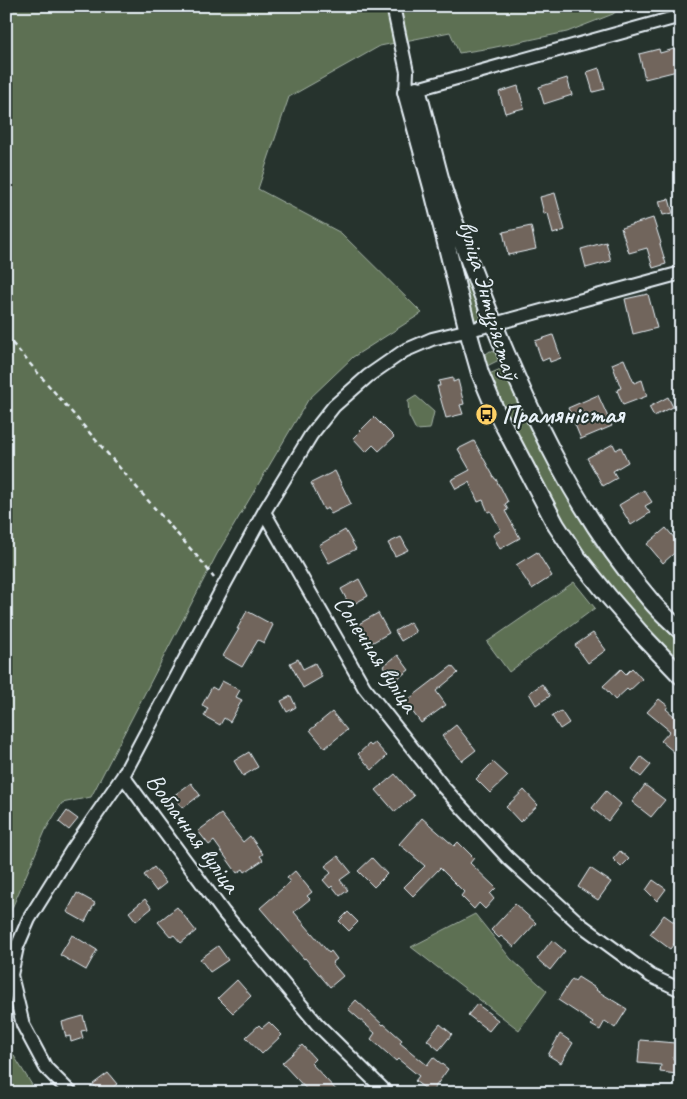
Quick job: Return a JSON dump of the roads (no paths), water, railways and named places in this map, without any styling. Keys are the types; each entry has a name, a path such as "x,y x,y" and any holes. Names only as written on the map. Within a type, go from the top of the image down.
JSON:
{"street":[{"path":"393,6 412,91 681,16"},
{"name":"вуліца Энтузіястаў","path":"412,91 465,252 541,432 596,527 621,563 652,602 681,631"},
{"name":"вуліца Энтузіястаў","path":"412,91 432,186 468,331 480,373 496,408 556,525 577,558 642,635 681,676"},
{"path":"264,512 311,435 334,406 368,376 404,352 432,339 681,273"},
{"name":"Воблачная вуліца","path":"264,512 124,776 224,913 317,1024 387,1093"},
{"name":"Сонечная вуліца","path":"264,512 364,687 444,788 508,858 580,924 651,976 681,990"},
{"path":"71,1093 46,1068 22,1026 11,975 17,946 29,919 72,850 124,776"}],"place":[{"name":"Прамяністая","path":"486,415"}]}
